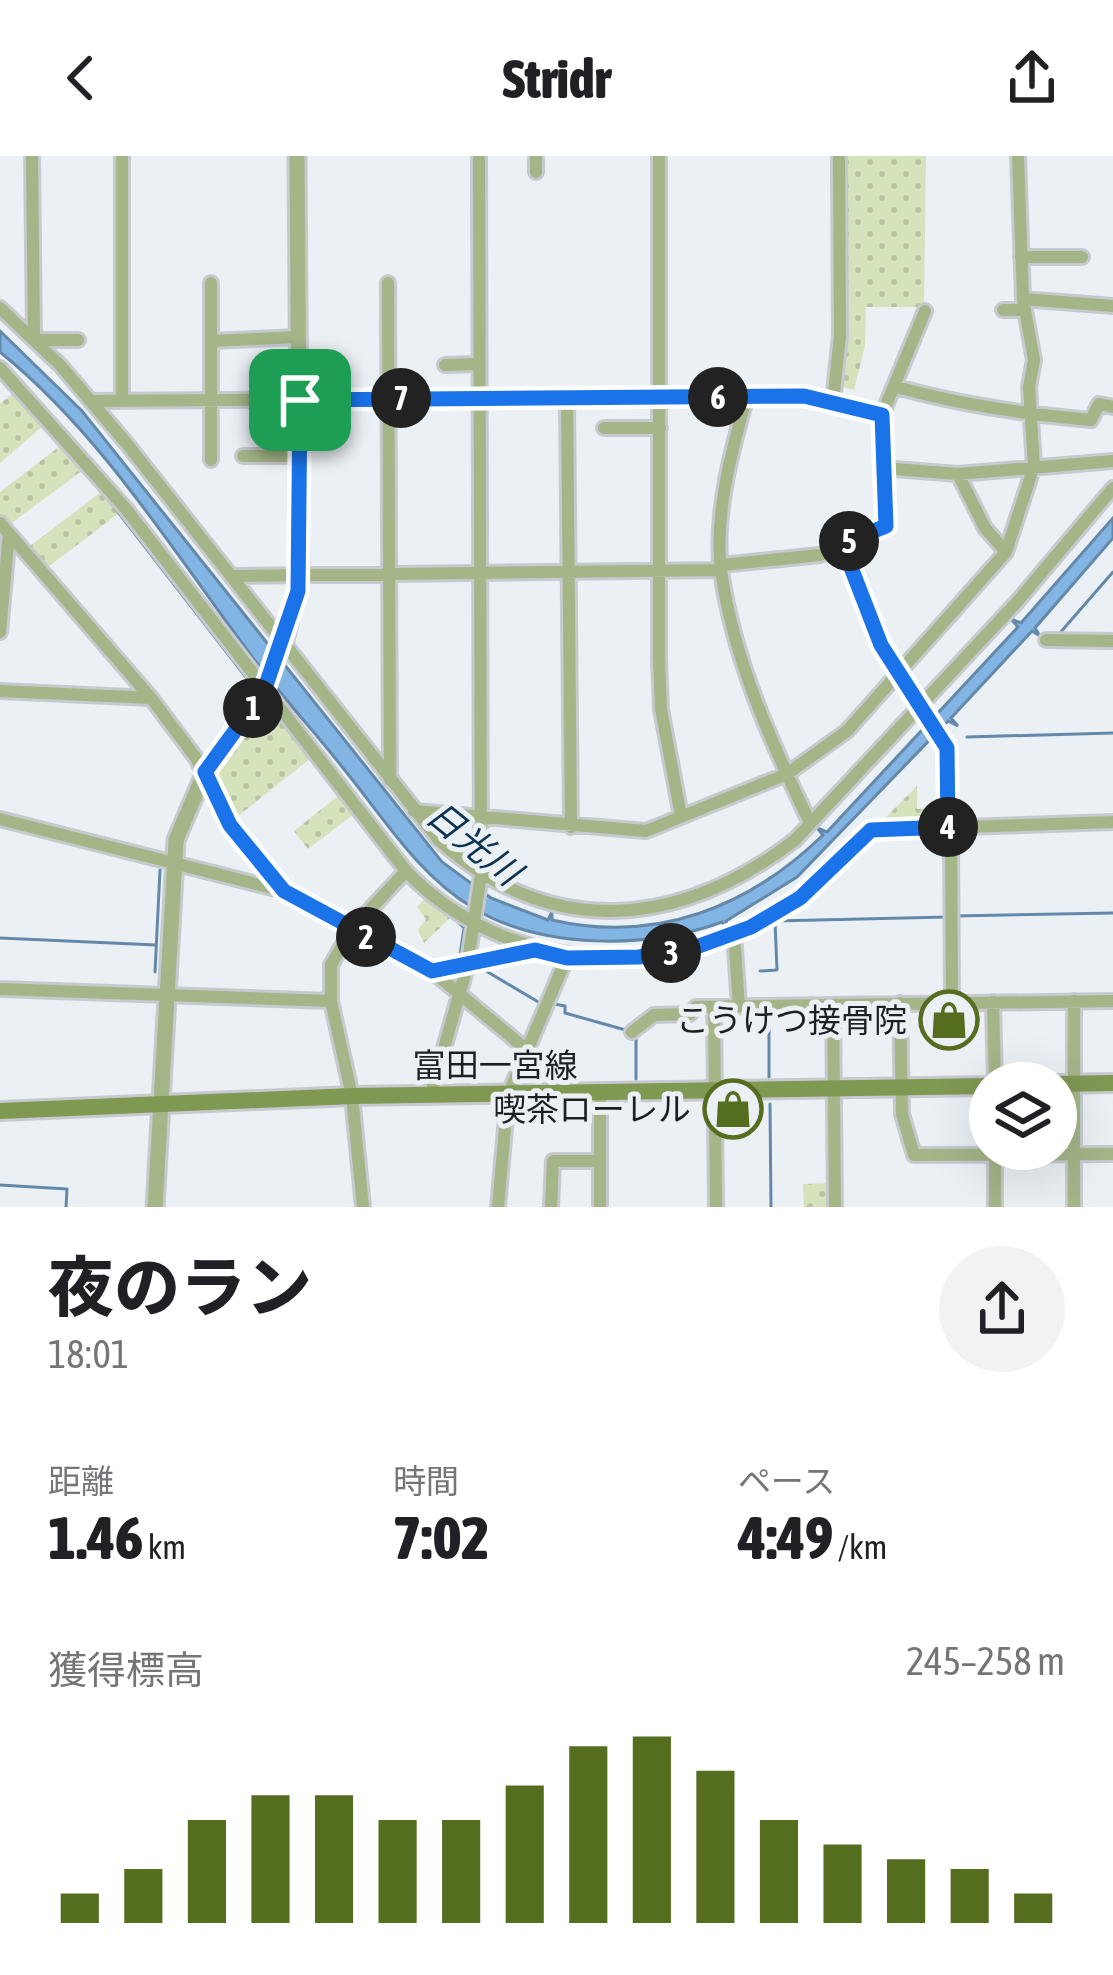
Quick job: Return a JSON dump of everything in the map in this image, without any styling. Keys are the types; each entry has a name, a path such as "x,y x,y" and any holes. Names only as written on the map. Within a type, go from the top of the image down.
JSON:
{"main road":[{"path":"1077,1084 1113,1083"},
{"name":"富田一宮線","path":"0,1112 352,1096 969,1085"}],"street":[{"path":"32,156 34,339"},
{"path":"122,156 122,401"},
{"path":"155,1207 172,863 182,819 205,772 264,691 285,640 300,577 297,156"},
{"path":"431,1094 466,967 481,876 479,156"},
{"path":"536,156 536,172"},
{"path":"659,156 662,709 681,816"},
{"path":"833,402 840,336 839,156"},
{"path":"414,811 635,833 787,774 847,730 1006,552 1030,470 1034,360 1024,304 1018,156"},
{"path":"1021,257 1082,257"},
{"path":"211,460 212,283"},
{"path":"388,283 390,779"},
{"path":"1003,310 1024,304 1113,306"},
{"path":"0,308 91,401 285,640 414,811 481,876 544,903 639,910 726,884 771,858 810,823 1017,602 1113,488"},
{"path":"233,577 658,574 820,555 886,526 882,415 925,311"},
{"path":"211,341 299,338"},
{"path":"34,339 78,340"},
{"path":"445,364 478,364"},
{"path":"0,368 126,509 406,872 475,923 535,950 567,958 670,953 734,934 800,898 871,830 1113,822"},
{"path":"897,387 953,404 1091,420 1100,404 1113,407"},
{"path":"747,396 725,502 721,567 760,712 810,823"},
{"path":"91,401 804,396 882,415"},
{"path":"567,398 571,827"},
{"path":"604,428 660,428"},
{"path":"243,456 301,456"},
{"path":"882,469 958,474 1113,461"},
{"path":"958,474 985,528 1006,552"},
{"path":"0,632 3,535"},
{"path":"3,535 151,698 205,772 230,825 284,891"},
{"path":"842,544 897,672 947,748 952,1002"},
{"path":"1046,640 1113,641"},
{"path":"0,691 151,698"},
{"path":"0,819 284,891 459,988 526,1049"},
{"path":"363,1207 352,1096 331,1001 332,965 352,929 406,872"},
{"path":"734,934 739,1006"},
{"path":"432,971 535,950"},
{"path":"497,1207 508,1095 567,958"},
{"path":"0,988 331,1001"},
{"path":"1068,1062 1075,1001"},
{"path":"632,1032 654,1015 690,1014 696,1007 1113,1001"},
{"path":"992,1062 993,1002"},
{"path":"900,1003 901,1088 914,1155 969,1153"},
{"path":"833,1005 835,1207"},
{"path":"714,1007 716,1207"},
{"path":"600,1094 600,1207"},
{"path":"1077,1154 1113,1154"},
{"path":"551,1207 553,1161 599,1161"},
{"path":"995,1170 995,1207"},
{"path":"1073,1170 1074,1207"}],"green space":[{"path":"840,156 926,156 924,307 866,307 865,346 854,390 836,385"},
{"path":"15,392 43,426 0,463 0,403"},
{"path":"60,446 83,470 9,525 0,516 0,492"},
{"path":"101,492 118,514 48,567 30,546"},
{"path":"269,703 311,758 233,820 215,777"},
{"path":"917,786 917,809 945,809 945,820 880,823"},
{"path":"338,796 353,815 308,849 294,831"},
{"path":"427,896 450,918 424,943 418,930 426,919 417,907"},
{"path":"831,1183 831,1207 804,1207 803,1184"}],"water":[{"path":"0,331 82,411 442,862 491,898 548,920 552,911 552,920 590,926 664,923 699,914 764,882 823,835 817,828 827,832 1018,627 1011,619 1021,623 1113,518 1113,538 1035,628 1040,636 1032,631 951,718 958,726 948,721 797,877 726,921 729,933 722,922 629,941 563,938 501,922 473,908 418,862 266,675 106,459 38,385 0,352"}],"waterway":[{"path":"97,485 252,685"},
{"path":"42,563 110,642"},
{"path":"1059,634 1113,572"},
{"path":"967,737 1113,733"},
{"path":"155,972 160,870"},
{"path":"955,916 1113,913"},
{"path":"452,916 464,928 459,962"},
{"path":"760,971 777,970 775,921 947,917"},
{"path":"0,938 156,945"},
{"path":"481,968 540,1003"},
{"path":"554,1004 565,1006 565,1013 629,1031"},
{"path":"769,1012 769,1077"},
{"path":"636,1033 636,1079"},
{"path":"770,1104 771,1207"},
{"path":"0,1185 67,1189 66,1207"}],"place":[{"name":"こうけつ接骨院","path":"949,1020"},
{"name":"喫茶ローレル","path":"733,1109"}],"route":[{"path":"804,396 882,415 886,526 842,544 881,645 947,748 948,827 871,830 800,898 771,917 699,946 639,957 567,958 535,950 432,971 284,891 230,825 205,772 264,691 298,591 300,400 804,396"}],"water label":[{"name":"日光川","path":"474,843"}]}
